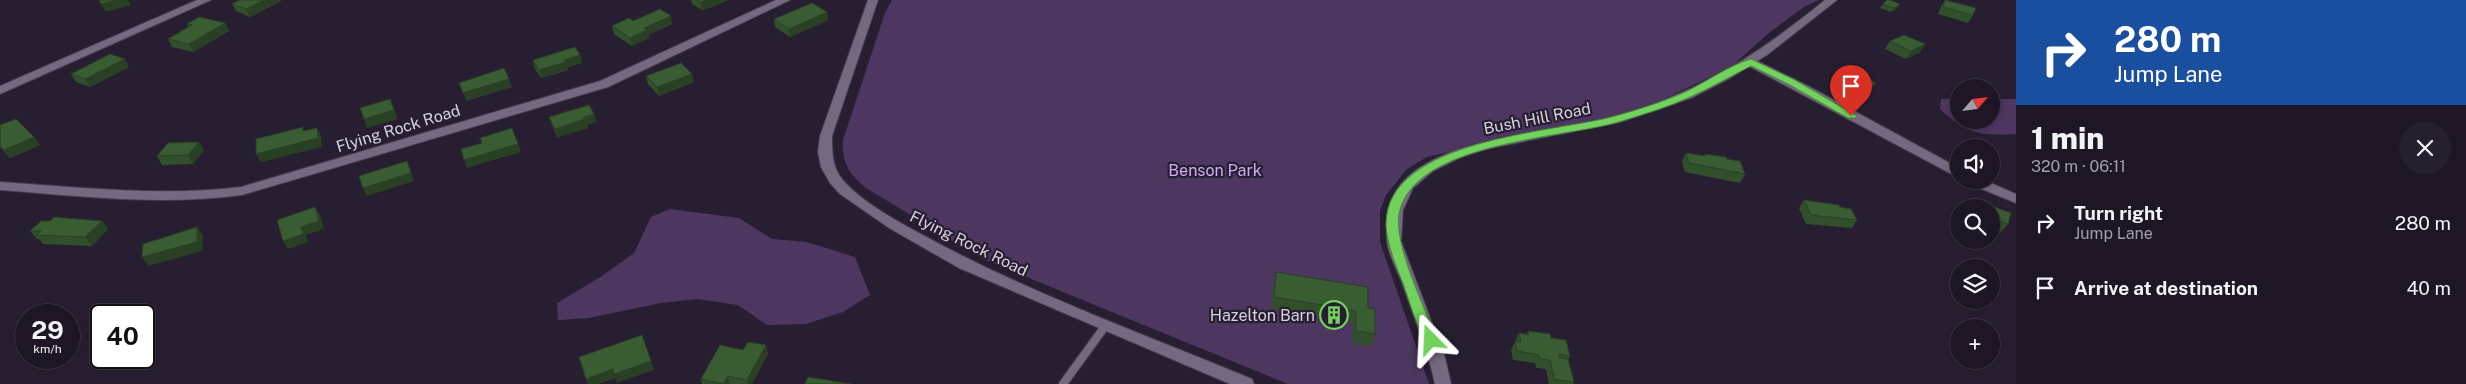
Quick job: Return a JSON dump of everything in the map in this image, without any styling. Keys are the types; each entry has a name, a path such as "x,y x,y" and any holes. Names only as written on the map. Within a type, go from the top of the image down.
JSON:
{"street":[{"name":"Flying Rock Road","path":"0,186 170,196 204,196 242,191 604,84 785,0"},
{"name":"Flying Rock Road","path":"873,0 826,136 825,152 828,167 835,180 845,191 871,210 932,248 964,264 1246,384"},
{"name":"Bush Hill Road","path":"1443,384 1437,357 1394,241 1394,212 1398,200 1414,178 1439,161 1485,145 1570,130 1617,119 1710,85 1751,62 1832,0"},
{"path":"0,90 197,1"},
{"path":"1751,62 1816,95 1893,140 1950,169"},
{"path":"1993,189 2016,199"}],"lane":[{"path":"1062,384 1106,325"}],"green space":[{"name":"Benson Park","path":"892,0 1819,0 1804,7 1770,32 1730,68 1655,103 1602,122 1558,128 1427,157 1407,169 1386,195 1380,211 1380,242 1429,384 1288,384 985,260 860,183 847,167 843,155 843,140 885,13"},
{"path":"1950,98 1950,117 1940,109 1941,99"},
{"path":"2000,99 2016,99 2016,134 1983,134 1969,129 2000,129"},
{"path":"670,209 739,218 772,239 807,242 855,257 870,295 843,312 806,324 767,325 738,305 697,299 661,303 589,318 558,320 557,303 602,276 634,253 651,217"}],"building":[{"path":"99,0 117,0 101,4"},
{"path":"240,0 264,0 246,9 232,4"},
{"path":"1887,0 1900,4 1894,8 1883,4"},
{"path":"1945,0 1976,8 1973,15 1943,7"},
{"path":"812,3 827,12 789,29 774,19"},
{"path":"660,9 671,16 644,28 647,30 630,38 612,26 629,18 633,21"},
{"path":"199,17 225,23 189,44 168,39 192,25 187,24"},
{"path":"1904,35 1925,44 1911,51 1890,41"},
{"path":"575,47 580,55 564,60 566,62 539,70 533,60"},
{"path":"110,54 125,59 85,79 71,74"},
{"path":"681,63 692,74 657,87 646,76"},
{"path":"504,68 509,79 463,93 459,83"},
{"path":"1848,70 1876,83 1867,88 1839,75"},
{"path":"390,99 394,110 364,119 360,108"},
{"path":"589,105 594,114 555,129 549,117"},
{"path":"16,119 34,137 4,150 0,146 0,125"},
{"path":"303,127 303,131 317,128 318,138 256,154 256,139"},
{"path":"512,128 518,144 464,160 461,149 482,143 480,138"},
{"path":"199,142 188,155 157,156 168,143"},
{"path":"1686,153 1726,157 1727,159 1740,161 1745,174 1689,163"},
{"path":"407,161 411,173 363,188 359,176"},
{"path":"1804,200 1839,205 1840,207 1851,209 1857,220 1811,215"},
{"path":"315,207 319,221 301,227 303,234 283,241 277,220"},
{"path":"2000,209 2011,213 2008,224 2000,221"},
{"path":"54,217 102,221 85,237 36,235 41,231 30,231 41,221 50,221"},
{"path":"197,227 197,242 142,257 143,244"},
{"path":"1276,272 1368,287 1368,308 1375,309 1375,334 1356,331 1356,311 1274,297"},
{"path":"1528,331 1550,334 1551,338 1566,340 1570,356 1559,354 1559,357 1568,359 1574,382 1554,379 1550,360 1540,359 1539,355 1517,351 1515,341 1521,342 1519,333 1529,335"},
{"path":"642,335 651,361 614,374 613,369 586,379 579,357"},
{"path":"748,342 766,345 747,380 728,376 723,384 701,379 720,345 743,350"},
{"path":"808,377 851,384 805,384"}],"place":[{"name":"Hazelton Barn","path":"1334,315"}],"route":[{"path":"1431,340 1404,272 1394,241 1392,226 1398,200 1405,188 1425,169 1439,161 1485,145 1570,130 1617,119 1685,96 1710,85 1751,62 1824,99 1851,116"}]}
